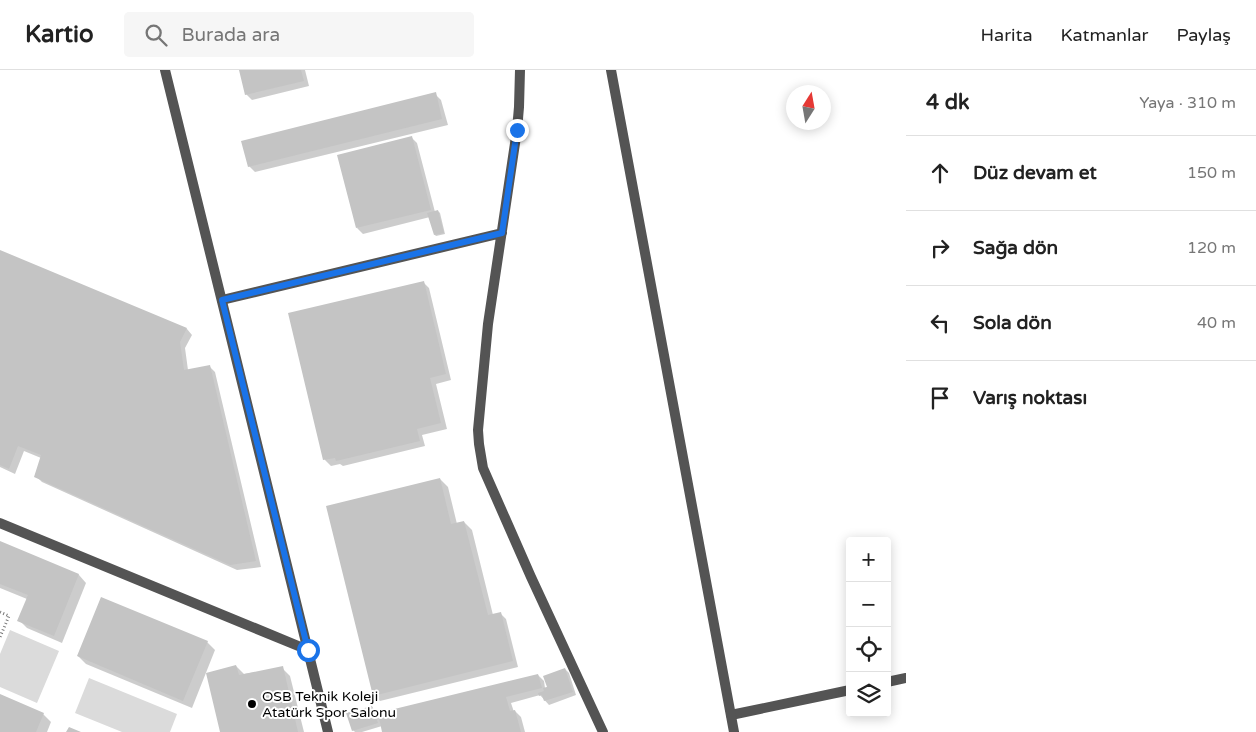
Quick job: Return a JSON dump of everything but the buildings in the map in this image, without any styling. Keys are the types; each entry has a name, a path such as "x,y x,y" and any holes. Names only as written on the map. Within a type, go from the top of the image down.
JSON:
{"street":[{"path":"165,70 328,732"},
{"path":"520,70 517,130 488,324 478,430 480,456 483,468 527,568 603,732"},
{"path":"611,70 734,732"},
{"path":"222,300 502,233"},
{"path":"0,523 308,650"},
{"path":"891,681 906,678"},
{"path":"731,715 846,691"}],"path":[{"path":"0,612 9,616 0,637"}],"shaded area":[{"path":"10,630 59,651 37,703 0,687 0,654"},
{"path":"89,678 177,714 170,732 122,732 75,713"}],"place":[{"name":"OSB Teknik Koleji Atatürk Spor Salonu","path":"252,704"}],"route":[{"path":"308,650 222,300 502,233 517,130"}]}
